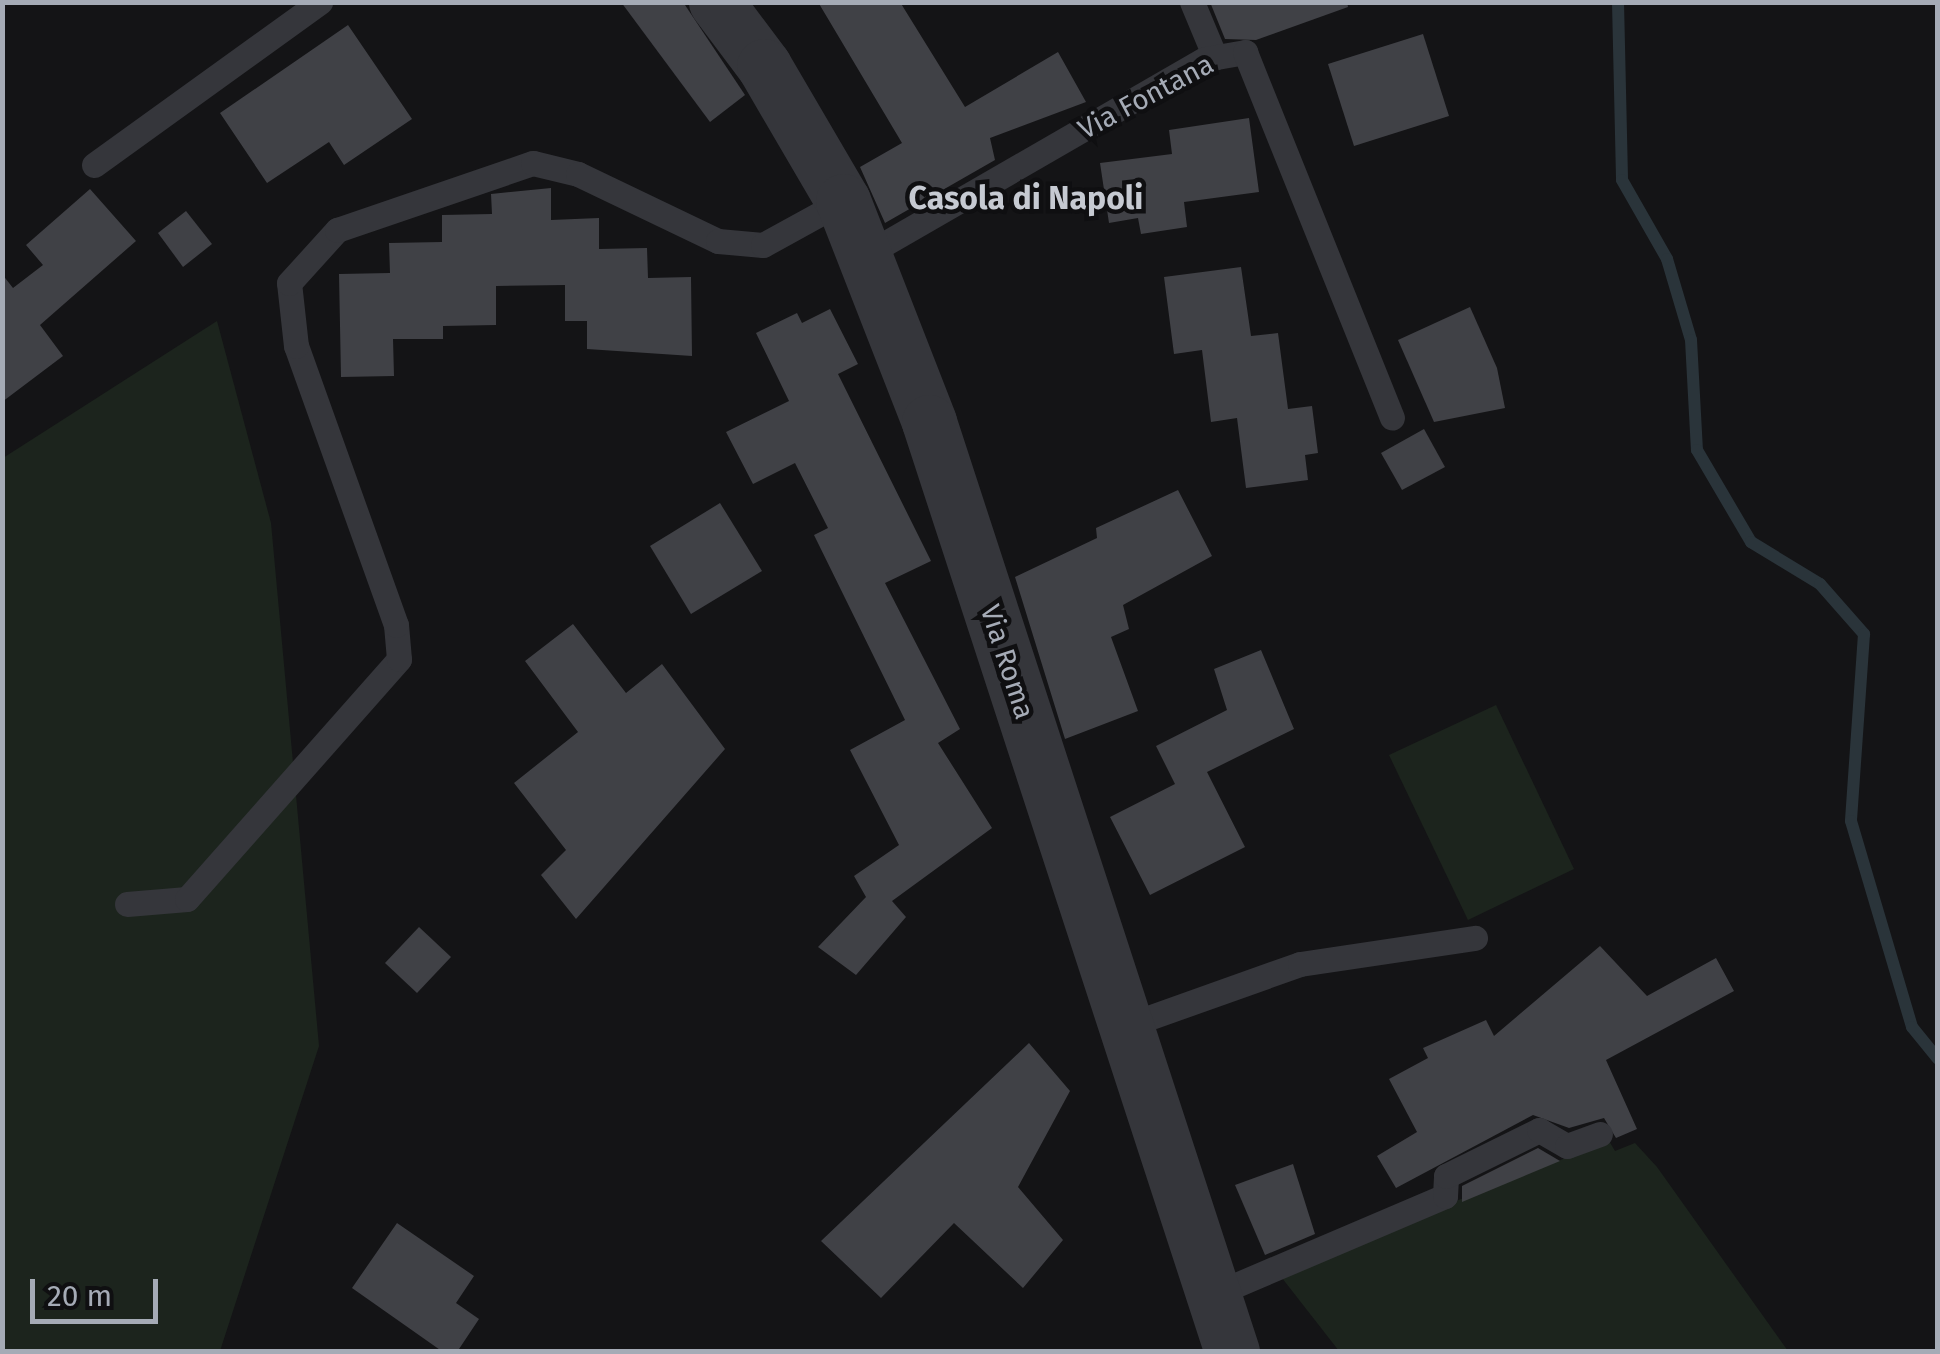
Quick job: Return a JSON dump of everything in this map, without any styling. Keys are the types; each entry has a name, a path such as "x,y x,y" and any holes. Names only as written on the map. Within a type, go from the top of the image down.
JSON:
{"street":[{"name":"Via Roma","path":"716,2 764,66 843,201 865,254 929,422 1232,1352"}],"lane":[{"path":"94,165 320,2"},
{"path":"1192,2 1215,58"},
{"name":"Via Fontana","path":"865,254 1215,58 1245,52 1392,418"},
{"path":"126,904 187,900 400,659 396,625 296,346 288,283 337,230 534,162 578,174 718,240 763,246 843,201"},
{"path":"1123,1027 1300,964 1475,938"},
{"path":"1215,1294 1445,1196 1446,1176 1539,1130 1567,1146 1600,1134"}],"shaded area":[{"path":"217,321 271,523 319,1046 220,1351 3,1352 3,458"},
{"path":"1496,705 1574,869 1468,920 1389,755"},
{"path":"1609,1141 1615,1151 1635,1143 1657,1167 1788,1351 1339,1351 1282,1278 1293,1265"}],"building":[{"path":"621,2 683,2 745,95 710,122"},
{"path":"818,2 900,2 965,107 1058,52 1086,102 990,138 995,160 885,223 860,167 902,143"},
{"path":"1210,2 1347,2 1348,7 1256,40 1225,39"},
{"path":"348,25 412,119 344,165 329,142 267,183 220,113"},
{"path":"1423,34 1449,116 1354,146 1328,64"},
{"path":"1249,118 1259,192 1184,202 1187,227 1141,234 1138,218 1109,223 1100,163 1172,154 1169,130"},
{"path":"551,188 551,220 599,218 599,249 647,248 648,278 691,277 692,356 587,349 587,321 565,321 565,285 496,286 496,325 443,326 443,339 393,339 394,376 341,377 339,274 390,273 389,243 442,242 442,215 492,214 491,194"},
{"path":"90,189 136,241 40,325 63,356 2,402 2,274 13,288 43,265 26,245"},
{"path":"186,211 212,244 183,267 158,233"},
{"path":"1241,267 1251,336 1278,333 1288,409 1312,406 1318,453 1305,455 1308,480 1246,488 1237,418 1211,422 1202,350 1174,354 1164,277"},
{"path":"1470,307 1497,368 1505,408 1434,422 1398,340"},
{"path":"830,309 858,364 838,374 931,561 885,583 960,729 938,743 992,828 892,901 906,917 856,975 818,947 866,897 854,876 899,845 850,750 905,720 814,535 828,528 795,463 753,484 726,432 789,401 756,333 797,313 802,323"},
{"path":"1424,429 1445,467 1402,490 1381,453"},
{"path":"1178,490 1212,556 1123,605 1129,629 1111,637 1138,711 1065,739 1015,577 1097,538 1096,528"},
{"path":"720,503 762,571 691,614 650,546"},
{"path":"573,624 626,693 662,664 725,749 576,919 541,875 566,850 514,783 578,732 525,661"},
{"path":"1261,650 1294,729 1207,772 1245,847 1150,895 1110,817 1175,784 1156,746 1227,710 1214,669"},
{"path":"419,927 451,957 417,993 385,963"},
{"path":"1600,946 1647,996 1716,958 1734,991 1606,1060 1637,1129 1616,1138 1604,1118 1569,1128 1533,1115 1396,1188 1377,1156 1417,1132 1389,1079 1428,1058 1423,1048 1486,1020 1494,1036"},
{"path":"1029,1043 1070,1091 1018,1187 1063,1240 1023,1288 954,1223 881,1298 821,1241"},
{"path":"1538,1148 1560,1161 1462,1202 1462,1186"},
{"path":"1293,1164 1315,1234 1265,1255 1235,1185"},
{"path":"397,1223 474,1276 456,1303 479,1319 457,1352 443,1352 352,1288"}],"waterway":[{"path":"1618,2 1622,180 1667,259 1691,340 1697,450 1751,542 1820,584 1864,634 1851,821 1912,1027 1938,1059"}],"district":[{"name":"Casola di Napoli","path":"1026,198"}]}
